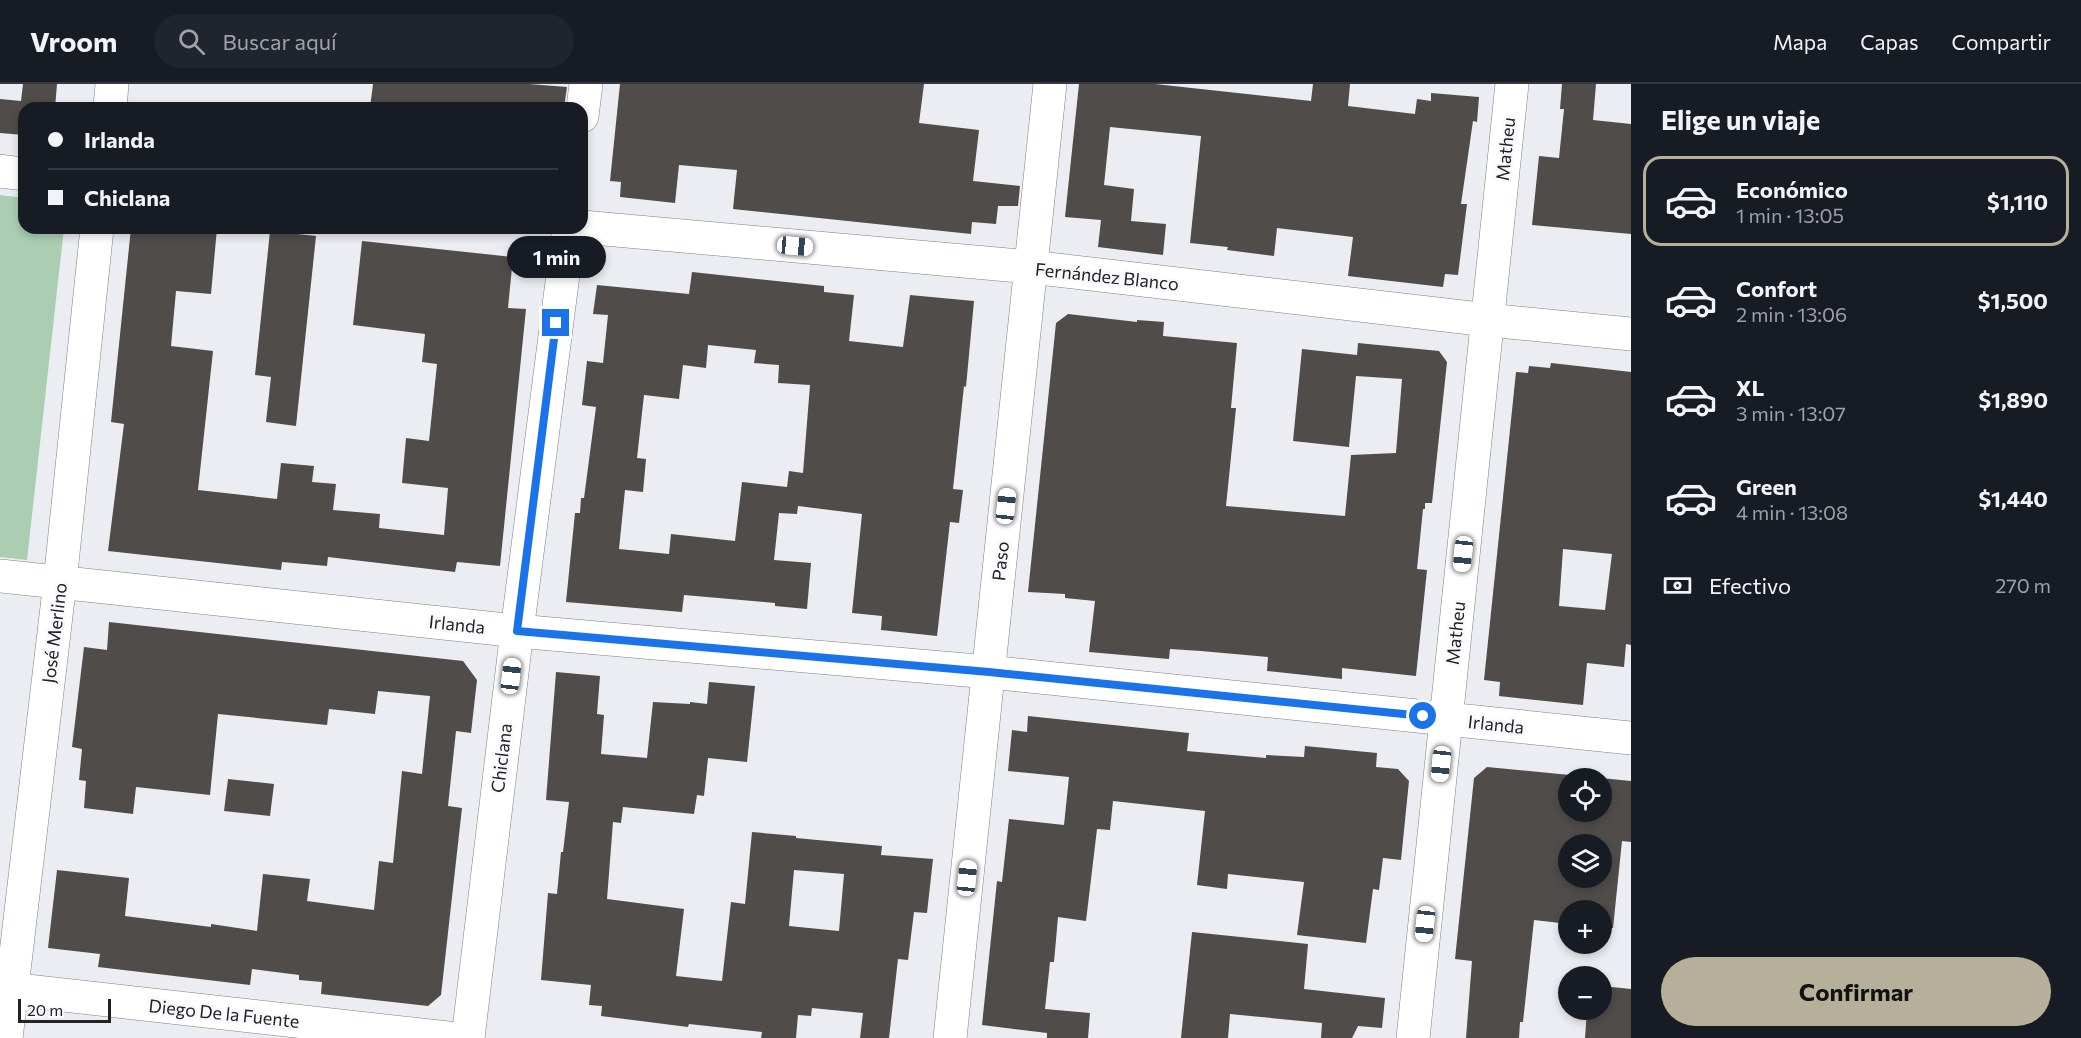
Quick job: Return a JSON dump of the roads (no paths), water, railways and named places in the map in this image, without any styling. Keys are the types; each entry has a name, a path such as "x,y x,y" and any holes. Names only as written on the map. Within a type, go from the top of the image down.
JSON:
{"street":[{"path":"110,102 112,84"},
{"path":"584,102 586,84"},
{"name":"Paso","path":"950,1038 1050,84"},
{"name":"Matheu","path":"1413,1038 1512,84"},
{"path":"0,171 18,173"},
{"name":"Fernández Blanco","path":"588,228 1031,267 1488,320 1631,334"},
{"name":"José Merlino","path":"6,1038 5,989 60,582 96,234"},
{"name":"Chiclana","path":"468,1038 568,234"},
{"name":"Irlanda","path":"0,576 517,631 989,672 1631,738"},
{"name":"Diego De la Fuente","path":"5,989 448,1038"}]}
